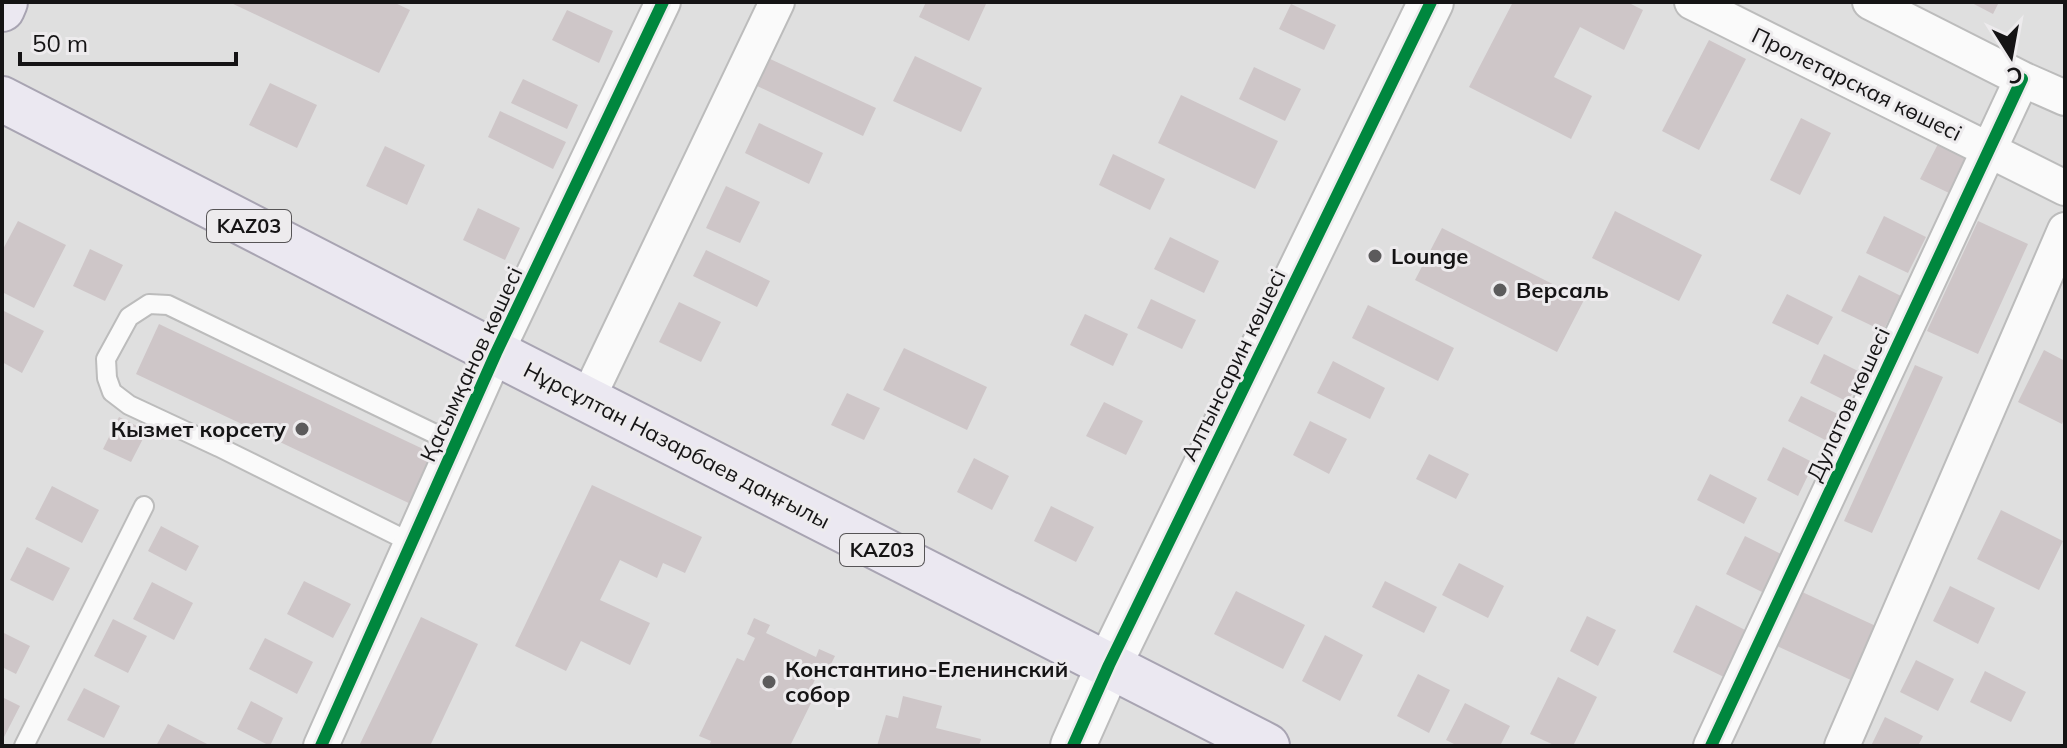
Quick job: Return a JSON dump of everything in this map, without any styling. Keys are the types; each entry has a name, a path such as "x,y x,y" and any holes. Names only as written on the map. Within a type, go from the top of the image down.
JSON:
{"main road":[{"path":"2,9 5,2"},
{"name":"Нұрсұлтан Назарбаев даңғылы","path":"2,99 1267,746"}],"street":[{"name":"Қасымқанов көшесі","path":"321,746 496,353 663,2"},
{"path":"587,400 777,2"},
{"name":"Алтынсарин көшесі","path":"1073,746 1109,665 1431,2"},
{"name":"Пролетарская көшесі","path":"1692,2 2065,188"},
{"path":"1870,2 2065,98"},
{"name":"Дулатов көшесі","path":"1711,746 2022,79"},
{"path":"1842,746 2065,230"}],"lane":[{"path":"412,543 129,405 112,392 107,378 106,359 129,317 149,304 168,305 456,444"},
{"path":"24,746 144,506"}],"building":[{"path":"229,2 393,2 410,10 379,73"},
{"path":"926,2 986,4 969,41 919,17"},
{"path":"1513,2 1627,2 1643,10 1624,50 1580,27 1554,77 1592,96 1571,139 1469,87"},
{"path":"1970,2 1999,2 1993,14"},
{"path":"1291,4 1336,25 1324,50 1279,29"},
{"path":"567,10 613,31 599,63 552,40"},
{"path":"1709,40 1746,59 1699,150 1662,131"},
{"path":"915,56 982,88 961,132 893,101"},
{"path":"768,58 876,108 863,136 755,85"},
{"path":"1254,67 1301,89 1285,121 1239,99"},
{"path":"523,79 578,105 567,129 511,103"},
{"path":"270,83 317,105 297,148 249,125"},
{"path":"1181,95 1278,141 1255,189 1158,143"},
{"path":"500,111 566,142 553,169 488,137"},
{"path":"1801,118 1831,133 1800,195 1770,180"},
{"path":"759,123 823,153 809,184 745,153"},
{"path":"1938,144 1968,159 1951,194 1920,179"},
{"path":"385,146 425,165 407,205 366,186"},
{"path":"1113,154 1165,179 1150,210 1099,185"},
{"path":"726,186 760,202 740,243 706,228"},
{"path":"478,208 520,228 505,260 463,240"},
{"path":"1615,211 1702,255 1679,301 1592,258"},
{"path":"1884,216 1926,237 1908,273 1866,253"},
{"path":"18,221 66,245 34,308 2,292 2,251"},
{"path":"1978,221 2028,244 1978,354 1927,331"},
{"name":"Версаль","path":"1442,228 1584,300 1557,352 1415,280"},
{"path":"1170,237 1219,261 1204,293 1154,269"},
{"path":"90,249 123,265 105,301 73,286"},
{"path":"706,250 770,281 757,307 693,276"},
{"path":"1859,275 1901,296 1883,331 1841,311"},
{"path":"1787,294 1833,317 1818,345 1772,323"},
{"path":"1151,299 1196,320 1182,349 1137,328"},
{"path":"679,302 721,322 701,362 659,342"},
{"path":"1368,305 1454,348 1438,381 1352,338"},
{"path":"2,310 44,331 22,373 2,362"},
{"path":"1085,314 1128,334 1113,366 1070,345"},
{"path":"159,324 440,457 417,507 136,374"},
{"path":"904,348 987,387 967,430 883,390"},
{"path":"2044,350 2065,361 2065,417 2062,424 2018,402"},
{"path":"1824,354 1862,373 1848,402 1810,383"},
{"path":"1333,361 1385,388 1370,419 1317,393"},
{"path":"1915,365 1943,377 1872,533 1844,521"},
{"path":"847,393 880,408 864,440 831,425"},
{"path":"1801,396 1846,418 1833,444 1788,421"},
{"path":"1104,402 1143,421 1126,455 1086,436"},
{"path":"119,417 147,431 131,462 103,449"},
{"path":"1310,421 1347,439 1329,474 1293,455"},
{"path":"1783,447 1814,463 1798,496 1767,480"},
{"path":"1429,454 1469,474 1456,499 1416,479"},
{"path":"974,458 1009,476 992,510 957,492"},
{"path":"1710,474 1757,498 1744,524 1697,500"},
{"path":"592,485 702,537 685,573 663,563 657,578 620,560 600,600 650,623 630,665 581,641 566,671 515,646"},
{"path":"52,486 99,510 82,543 35,519"},
{"path":"1051,506 1094,527 1076,562 1034,541"},
{"path":"2001,510 2063,541 2039,590 1977,559"},
{"path":"161,526 199,546 186,571 148,551"},
{"path":"1745,536 1789,558 1770,596 1726,574"},
{"path":"27,547 70,568 53,601 10,580"},
{"path":"1459,563 1504,586 1488,618 1442,595"},
{"path":"304,581 351,604 333,638 287,614"},
{"path":"1385,581 1437,607 1424,633 1372,607"},
{"path":"152,582 193,603 174,640 133,619"},
{"path":"1950,586 1995,608 1978,644 1933,621"},
{"path":"1236,591 1305,625 1283,669 1214,634"},
{"path":"1800,591 1878,627 1853,681 1775,645"},
{"path":"1696,605 1751,633 1728,679 1673,652"},
{"path":"1587,616 1616,630 1598,666 1570,651"},
{"path":"421,617 478,644 430,746 359,746"},
{"name":"Константино-Еленинский собор","path":"754,618 770,625 766,633 816,657 819,649 835,656 827,672 820,668 809,693 815,695 790,746 709,746 711,741 699,736 737,658 744,661 755,638 747,634"},
{"path":"113,619 147,636 128,673 94,656"},
{"path":"2,632 30,646 16,674 2,667"},
{"path":"1325,635 1363,655 1340,701 1302,681"},
{"path":"265,638 313,662 297,694 249,669"},
{"path":"1916,660 1954,679 1938,711 1900,692"},
{"path":"1985,671 2026,692 2011,722 1970,702"},
{"path":"1418,674 1450,690 1429,733 1397,716"},
{"path":"1558,677 1597,697 1573,746 1556,746 1530,734"},
{"path":"84,688 120,706 104,738 67,720"},
{"path":"903,696 942,706 936,728 981,739 979,746 877,746 886,715 898,718"},
{"path":"2,697 20,706 2,741"},
{"path":"251,701 283,718 270,746 237,729"},
{"path":"1465,703 1510,726 1500,746 1458,746 1446,740"},
{"path":"1885,717 1923,736 1918,746 1871,746"},
{"path":"168,724 211,746 156,746"}],"cycle path":[{"path":"321,746 496,353 663,2"},
{"path":"1073,746 1109,665 1431,2"},
{"path":"1711,746 2022,79"}],"place":[{"name":"Lounge","path":"1375,256"},
{"name":"Версаль","path":"1500,290"},
{"name":"Кызмет корсету","path":"302,429"},
{"name":"Константино-Еленинский собор","path":"769,682"}]}
